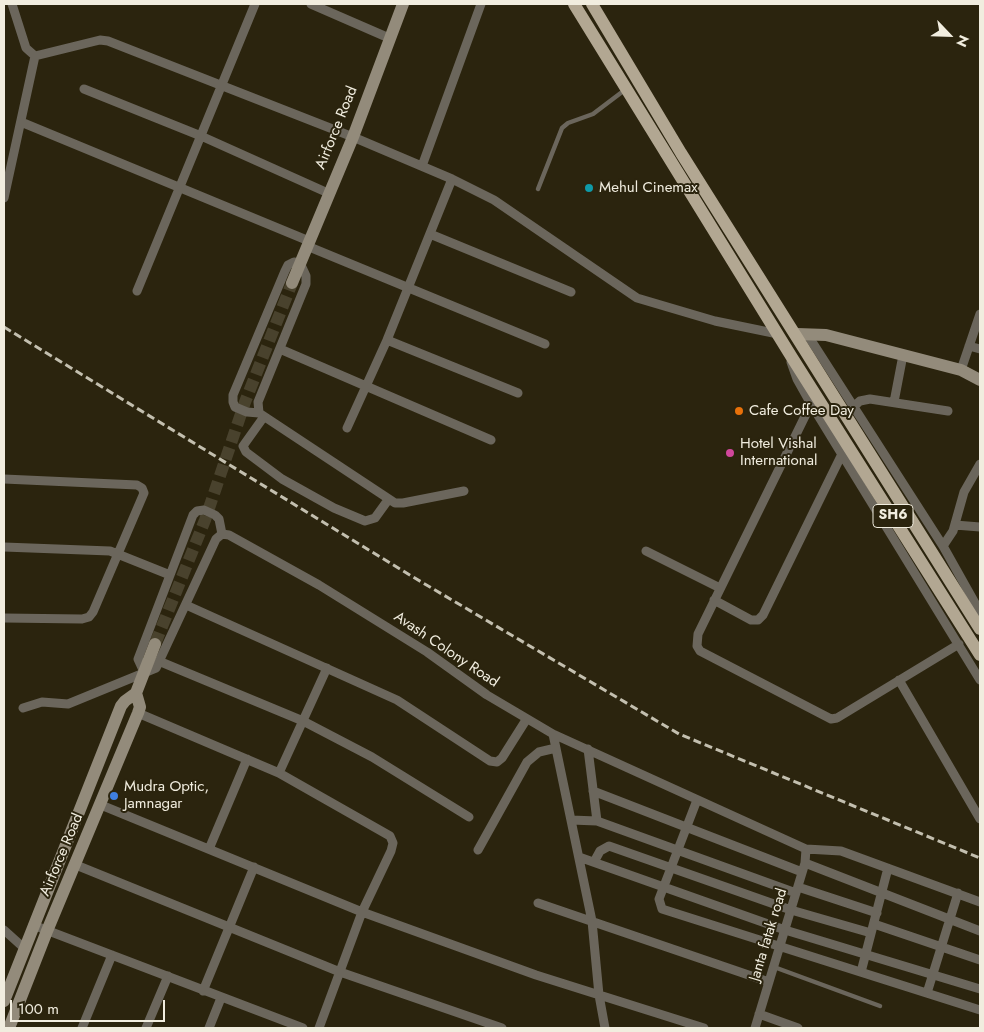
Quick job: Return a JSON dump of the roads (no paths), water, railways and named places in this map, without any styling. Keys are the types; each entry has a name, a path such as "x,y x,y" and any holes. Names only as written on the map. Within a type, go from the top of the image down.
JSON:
{"main road":[{"name":"Airforce Road","path":"292,283 353,137 403,4"},
{"name":"SH6","path":"574,4 791,356 980,655"},
{"name":"SH6","path":"592,4 681,153 802,334 817,368 980,629"},
{"path":"802,334 826,335 961,370 980,380"},
{"name":"Airforce Road","path":"4,1001 121,706 136,693 155,644"},
{"name":"Airforce Road","path":"9,1028 47,931 76,866 138,713 140,707 136,693"}],"street":[{"path":"12,4 26,48 35,56"},
{"path":"137,290 255,4"},
{"path":"311,4 389,38"},
{"path":"422,166 481,4"},
{"path":"35,56 100,40 108,41 353,137 452,179 494,200 629,294 715,321 778,334"},
{"path":"4,198 35,56"},
{"path":"84,89 201,136 328,193"},
{"path":"21,122 180,186 408,288 545,344"},
{"path":"347,428 387,340 452,179"},
{"path":"430,234 571,292"},
{"path":"388,500 375,518 365,521 334,508 282,479 246,452 243,446 261,415 258,402 306,284 306,276 300,263 294,262 288,265 285,271 233,395 235,407 246,412 261,415 388,500 403,503 464,490"},
{"path":"961,370 980,316"},
{"path":"802,334 853,407 943,546 980,612"},
{"path":"387,340 518,393"},
{"path":"969,346 980,349"},
{"path":"280,349 366,388 491,440"},
{"path":"894,402 903,355"},
{"path":"791,356 794,373 811,404 979,674"},
{"path":"853,407 865,399 948,411"},
{"path":"811,404 698,634 697,646 700,651 824,717 836,718 959,644"},
{"path":"714,600 751,620 758,620 764,615 842,454"},
{"path":"943,546 955,525 964,492 980,464"},
{"path":"4,479 137,485 142,488 143,499 94,612 89,617 82,619 4,618"},
{"path":"23,708 42,702 68,704 156,668 161,662 216,539 222,534 219,519 204,510 197,510 193,515 138,660 144,672"},
{"path":"955,525 980,527"},
{"name":"Avash Colony Road","path":"222,534 243,542 319,585 427,652 526,720 806,849"},
{"path":"4,547 101,550 118,554 170,574"},
{"path":"646,551 720,588"},
{"path":"186,605 407,706 490,761 497,762 502,758 526,720"},
{"path":"161,662 303,721 372,757 469,818"},
{"path":"279,773 327,668"},
{"path":"899,680 980,819"},
{"path":"138,713 279,773 390,836 393,843 391,851 362,912 318,1028"},
{"path":"554,734 592,921 599,994 605,1028"},
{"path":"478,850 527,762 539,752 556,748"},
{"path":"588,750 597,821"},
{"path":"209,849 247,759"},
{"path":"593,791 802,872"},
{"path":"697,800 677,849 659,905 668,913 980,1010"},
{"path":"100,805 362,912 536,975 704,1028"},
{"path":"571,820 597,821 797,890 877,913"},
{"path":"594,862 600,851 609,846 791,910 941,947 980,960"},
{"path":"806,849 841,851 980,902"},
{"name":"Janta fatak road","path":"756,1028 805,863 806,849"},
{"path":"579,857 785,930 980,989"},
{"path":"805,863 980,931"},
{"path":"76,866 340,972 502,1028"},
{"path":"203,991 254,867"},
{"path":"861,972 888,868"},
{"path":"927,992 958,893"},
{"path":"538,903 769,982"},
{"path":"33,925 303,1028"},
{"path":"4,932 24,948"},
{"path":"82,1028 112,955"},
{"path":"146,1028 168,976"},
{"path":"209,1028 221,998"},
{"path":"759,1014 798,1028"}],"lane":[{"path":"538,189 562,128 568,123 593,114 627,88"},
{"path":"774,966 880,1006"}],"tunnel":[{"path":"155,644 205,520 245,402 292,283"}],"railway":[{"path":"4,327 413,577 679,734 980,858"}],"place":[{"name":"Mehul Cinemax","path":"589,188"},
{"name":"Cafe Coffee Day","path":"739,411"},
{"name":"Hotel Vishal International","path":"730,453"},
{"name":"Mudra Optic, Jamnagar","path":"114,796"}]}
